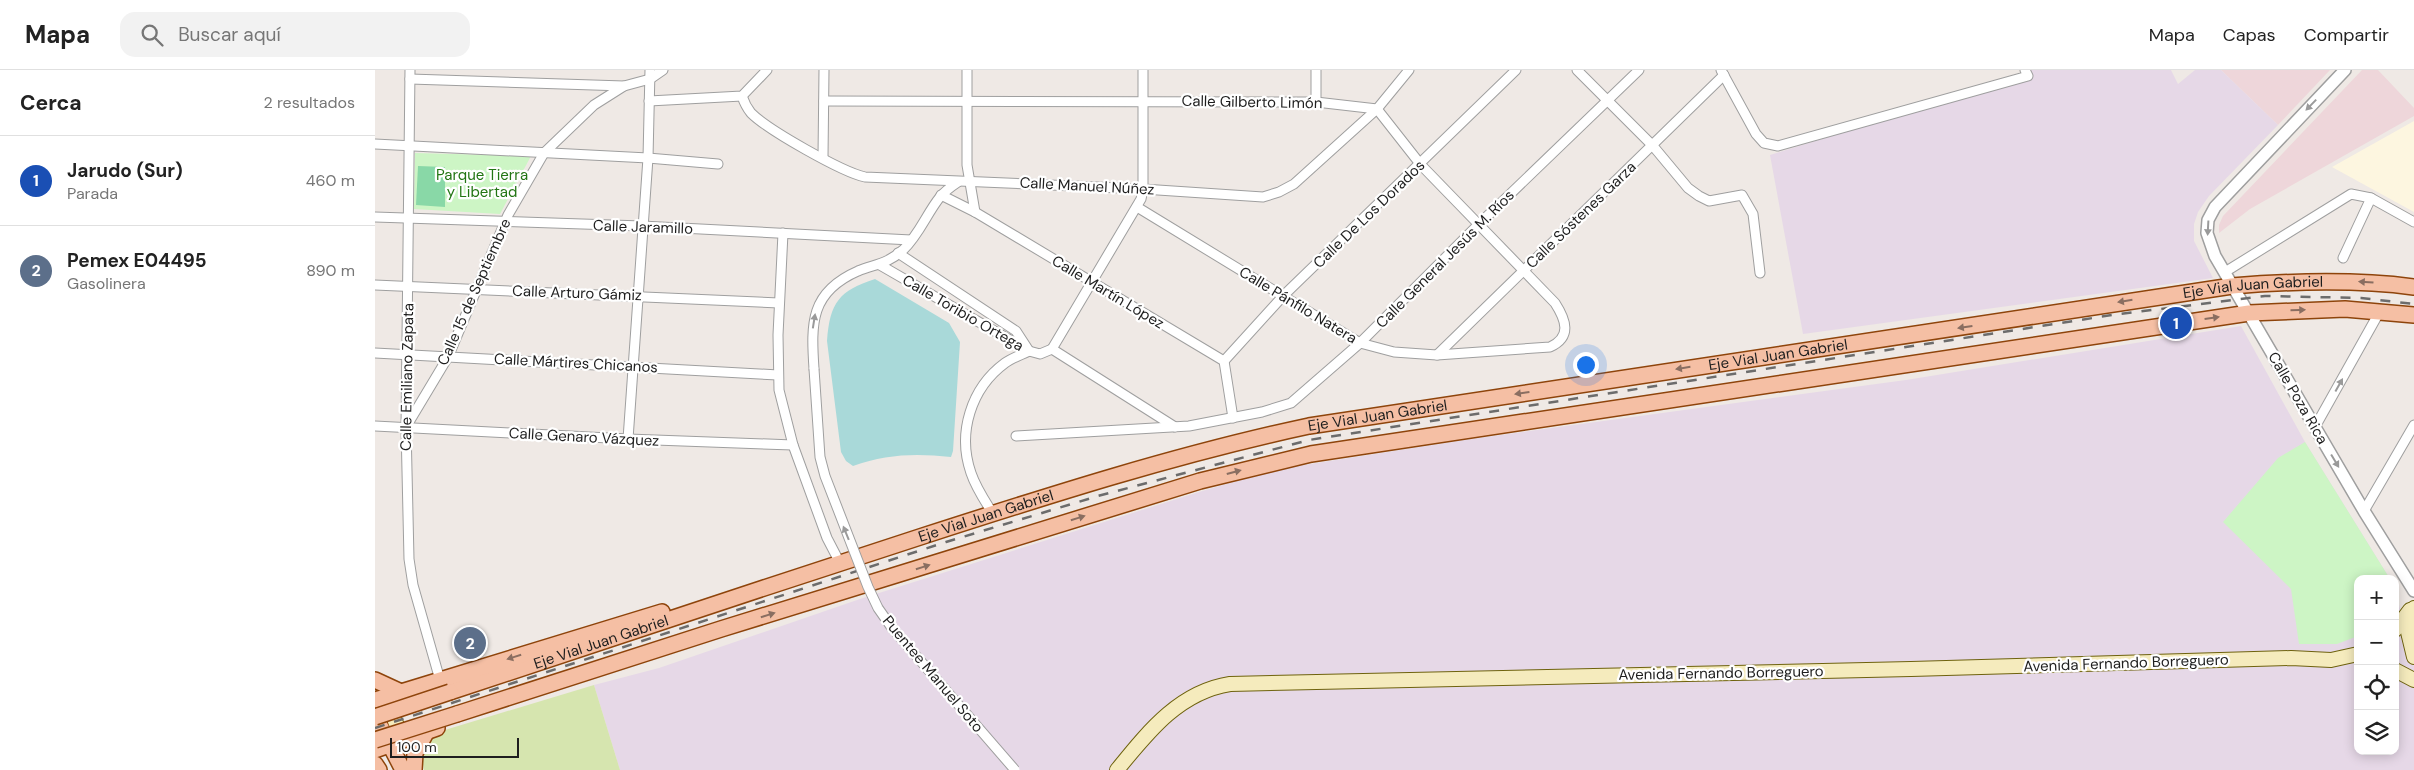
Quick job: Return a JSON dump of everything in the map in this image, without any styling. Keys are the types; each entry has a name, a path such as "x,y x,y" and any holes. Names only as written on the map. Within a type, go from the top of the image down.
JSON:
{"main road":[{"name":"Eje Vial Juan Gabriel","path":"375,717 993,514 1202,450 1309,426 2232,286 2282,282 2349,281 2414,287"},
{"name":"Eje Vial Juan Gabriel","path":"379,745 457,714 721,629 1200,481 1311,454 2249,313 2315,309 2414,315"},
{"path":"375,700 700,600 746,594"},
{"path":"2399,624 2414,603"},
{"path":"2414,608 2408,632 2414,657"},
{"path":"379,745 407,738 685,649 721,629"},
{"name":"Avenida Fernando Borreguero","path":"1117,770 1149,731 1168,713 1190,697 1212,687 1230,684 1911,670 2291,658 2331,660 2354,655"},
{"path":"2331,660 2354,660"},
{"path":"2399,672 2414,680"},
{"path":"375,680 399,693"},
{"path":"399,693 393,709 393,718 396,726 407,738"},
{"path":"375,717 379,745 403,770"},
{"path":"414,770 415,753 427,731"},
{"path":"375,764 379,770"}],"street":[{"name":"Calle 15 de Septiembre","path":"406,427 448,357 506,221 544,153 595,105 624,86 663,70"},
{"path":"649,101 742,96 767,70"},
{"path":"823,157 824,70"},
{"path":"967,70 969,181 975,212"},
{"path":"1143,70 1143,189 1137,207 1052,349 1175,427"},
{"path":"1316,102 1317,70"},
{"name":"Calle Manuel Núñez","path":"742,96 751,112 762,121 854,174 865,177 1143,189 1263,197 1279,192 1294,184 1377,110 1409,70"},
{"name":"Calle De Los Dorados","path":"1224,361 1283,296 1516,70"},
{"path":"1577,70 1653,146 1688,188 1709,201 1742,195 1753,214 1760,273"},
{"name":"Calle General Jesús M. Ríos","path":"1017,436 1175,427 1281,408 1291,402 1360,343 1478,225 1639,70"},
{"name":"Calle Poza Rica","path":"2345,70 2211,213 2207,226 2209,243 2232,286 2364,511 2414,591"},
{"path":"1723,72 1756,134 1764,143 1778,146 2027,73"},
{"name":"Calle Sóstenes Garza","path":"1437,355 1653,146 1723,72"},
{"path":"628,439 648,158 650,74"},
{"path":"410,75 624,86"},
{"name":"Calle Emiliano Zapata","path":"410,75 406,427 409,559 413,585 440,680"},
{"name":"Calle Gilberto Limón","path":"824,101 1316,102 1377,110"},
{"path":"1377,110 1421,164 1478,225 1524,270"},
{"path":"375,144 648,158 718,164"},
{"name":"Puentee Manuel Soto","path":"958,182 941,195 911,240 898,253 880,265 861,270 839,280 821,300 813,318 814,370 820,457 825,476 872,596 893,628 1015,770"},
{"path":"2225,272 2345,196 2359,194 2371,198 2414,222"},
{"name":"Calle Martín López","path":"941,195 975,212 1224,361"},
{"path":"2343,258 2371,198"},
{"name":"Calle Pánfilo Natera","path":"1137,207 1360,343 1394,352 1437,355 1550,347 1563,340 1565,332 1561,313 1524,270"},
{"name":"Calle Jaramillo","path":"375,217 783,232 911,240"},
{"path":"783,232 777,375 784,415 793,445 827,538 840,563"},
{"path":"898,253 1015,331 1029,351 1006,363 994,373 969,412 965,430 970,471 993,514"},
{"name":"Calle Toribio Ortega","path":"880,265 1029,351 1040,354 1052,349"},
{"name":"Calle Arturo Gámiz","path":"375,285 639,295 779,303"},
{"path":"2315,427 2379,312"},
{"name":"Calle Mártires Chicanos","path":"375,353 777,375"},
{"path":"1224,361 1233,418"},
{"path":"2364,511 2414,425"},
{"name":"Calle Genaro Vázquez","path":"375,426 793,445"}],"shaded area":[{"path":"2028,70 2171,70 2178,84 2195,70 2221,70 2278,125 2209,196 2198,212 2194,224 2194,241 2213,278 1803,334 1770,155 2030,75"},
{"path":"2221,70 2330,70 2278,125"},
{"path":"2362,70 2378,70 2414,108 2414,116 2250,209 2219,233 2219,225 2223,216"},
{"path":"2414,121 2414,212 2332,167"},
{"path":"2241,326 2305,442 2388,575 2354,575 2354,755 2399,755 2399,605 2414,667 2414,770 620,770 594,685 659,668 860,599 1278,469 1471,439 1906,380"}],"green space":[{"name":"Parque Tierra y Libertad","path":"415,153 531,156 500,214 414,209"},
{"path":"418,166 445,167 445,207 416,205"},
{"path":"2305,442 2388,575 2354,575 2354,638 2337,644 2299,644 2291,589 2223,522 2278,458"},
{"path":"594,685 620,770 424,770 422,759 435,733"}],"water":[{"path":"875,279 949,323 960,342 953,451 951,457 926,455 889,457 853,466 846,461 841,452 827,341 828,328 834,307 839,300 853,288"}],"railway":[{"path":"375,728 946,542 1098,496 1309,440 2112,315 2265,296 2361,298 2414,304"}],"place":[{"name":"Jarudo (Sur)","path":"2176,323"},
{"name":"Pemex E04495","path":"470,643"}]}
